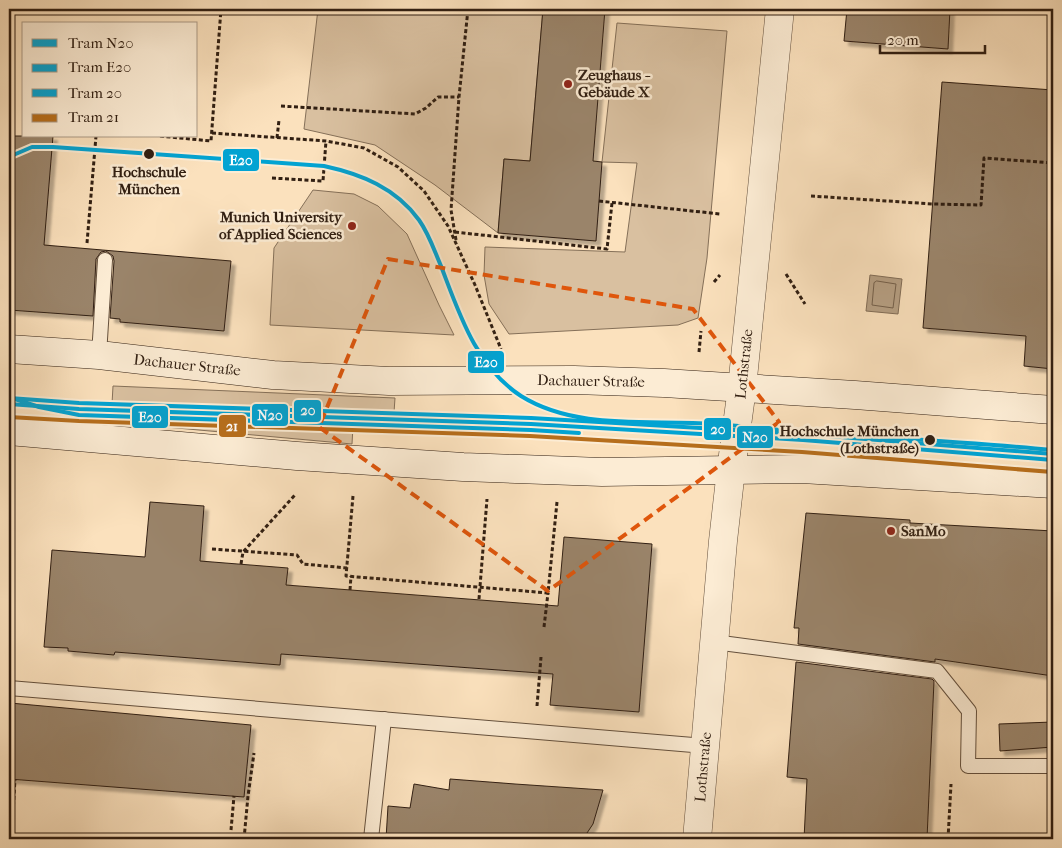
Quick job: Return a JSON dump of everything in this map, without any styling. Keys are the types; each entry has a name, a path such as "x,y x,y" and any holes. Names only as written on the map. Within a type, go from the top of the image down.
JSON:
{"main road":[{"name":"Lothstraße","path":"697,839 723,541 742,388 780,9"},
{"name":"Dachauer Straße","path":"9,349 99,355 273,375 390,381 664,383 855,394 1053,410"},
{"path":"9,431 297,456 453,466 602,472 802,469 1053,484"}],"lane":[{"path":"99,355 105,260"},
{"path":"714,642 937,671 969,711 968,766 1053,766"},
{"path":"9,688 705,746"},
{"path":"371,839 384,719"}],"path":[{"path":"180,138 211,141 221,9"},
{"path":"457,246 450,210 468,9"},
{"path":"281,106 415,114 426,108 438,97 459,97"},
{"path":"277,138 279,120"},
{"path":"212,133 326,141 364,148 398,168 424,191 448,226 502,352 526,381"},
{"path":"86,249 96,138"},
{"path":"272,178 323,181 326,141"},
{"path":"811,196 933,204 981,205 984,158 1053,163"},
{"path":"599,202 720,214"},
{"path":"455,232 607,249 612,203"},
{"path":"241,564 243,552 295,495"},
{"path":"353,496 346,576 548,593"},
{"path":"479,599 487,499"},
{"path":"544,627 557,500"},
{"path":"212,549 297,555 303,564 347,568"},
{"path":"350,590 351,576"},
{"path":"535,732 541,657"},
{"path":"244,839 254,753"},
{"path":"948,839 951,776 968,766"},
{"path":"12,813 15,779"},
{"path":"231,830 234,796"}],"highlighted area":[{"path":"388,259 693,309 779,422 548,591 319,427"}],"shaded area":[{"path":"318,9 543,9 530,161 504,159 498,233 435,185 375,145 304,129"},
{"path":"617,23 727,31 707,258 698,318 678,325 509,334 489,304 484,275 485,247 625,252 637,163 602,162"},
{"path":"313,190 354,194 378,206 407,234 454,335 270,325 274,248"},
{"path":"113,386 395,398 393,427 353,426 352,444 111,422"}],"water":[{"path":"870,275 902,279 898,314 866,311"}],"building":[{"name":"Zeughaus - Gebäude X","path":"543,9 605,9 593,161 602,162 596,241 498,233 504,159 530,161"},
{"path":"847,9 950,9 948,49 844,41"},
{"path":"942,82 1053,90 1053,369 1024,366 1026,336 923,328"},
{"path":"9,136 53,138 44,245 231,261 224,331 120,322 120,319 110,318 114,261 113,256 106,251 101,252 96,259 93,316 9,310"},
{"path":"150,502 204,506 200,561 288,568 286,585 558,606 564,537 652,544 639,712 550,705 553,674 281,654 280,665 115,652 114,655 68,651 68,648 44,647 52,550 145,557"},
{"path":"806,513 910,520 910,523 1053,531 1053,676 935,659 935,662 798,644 799,628 794,628"},
{"path":"796,662 932,679 934,681 927,839 804,839 807,779 787,777"},
{"path":"10,703 251,725 244,797 9,779"},
{"path":"1053,722 1053,747 1000,751 999,724"},
{"path":"450,779 603,790 593,824 583,839 386,839 388,806 410,808 414,784 449,790"}],"tram line":[{"name":"E20","path":"11,156 32,147 53,147 324,166 351,173 377,184 400,199 419,220 426,231 462,320 481,355 492,370 505,384 521,396 543,407 566,414 590,419 615,421 714,424 1052,450"},
{"name":"E20","path":"9,397 39,407 79,415 579,433"},
{"name":"20","path":"9,398 79,403 531,418 803,434 1053,454"},
{"name":"N20","path":"9,404 79,409 531,424 803,440 1053,460"},
{"name":"21","path":"9,417 530,436 802,452 1052,472"}],"place":[{"name":"Zeughaus - Gebäude X","path":"568,84"},
{"name":"Hochschule München","path":"149,154"},
{"name":"Munich University of Applied Sciences","path":"352,226"},
{"name":"Hochschule München (Lothstraße)","path":"930,440"},
{"name":"SanMo","path":"891,531"}]}
